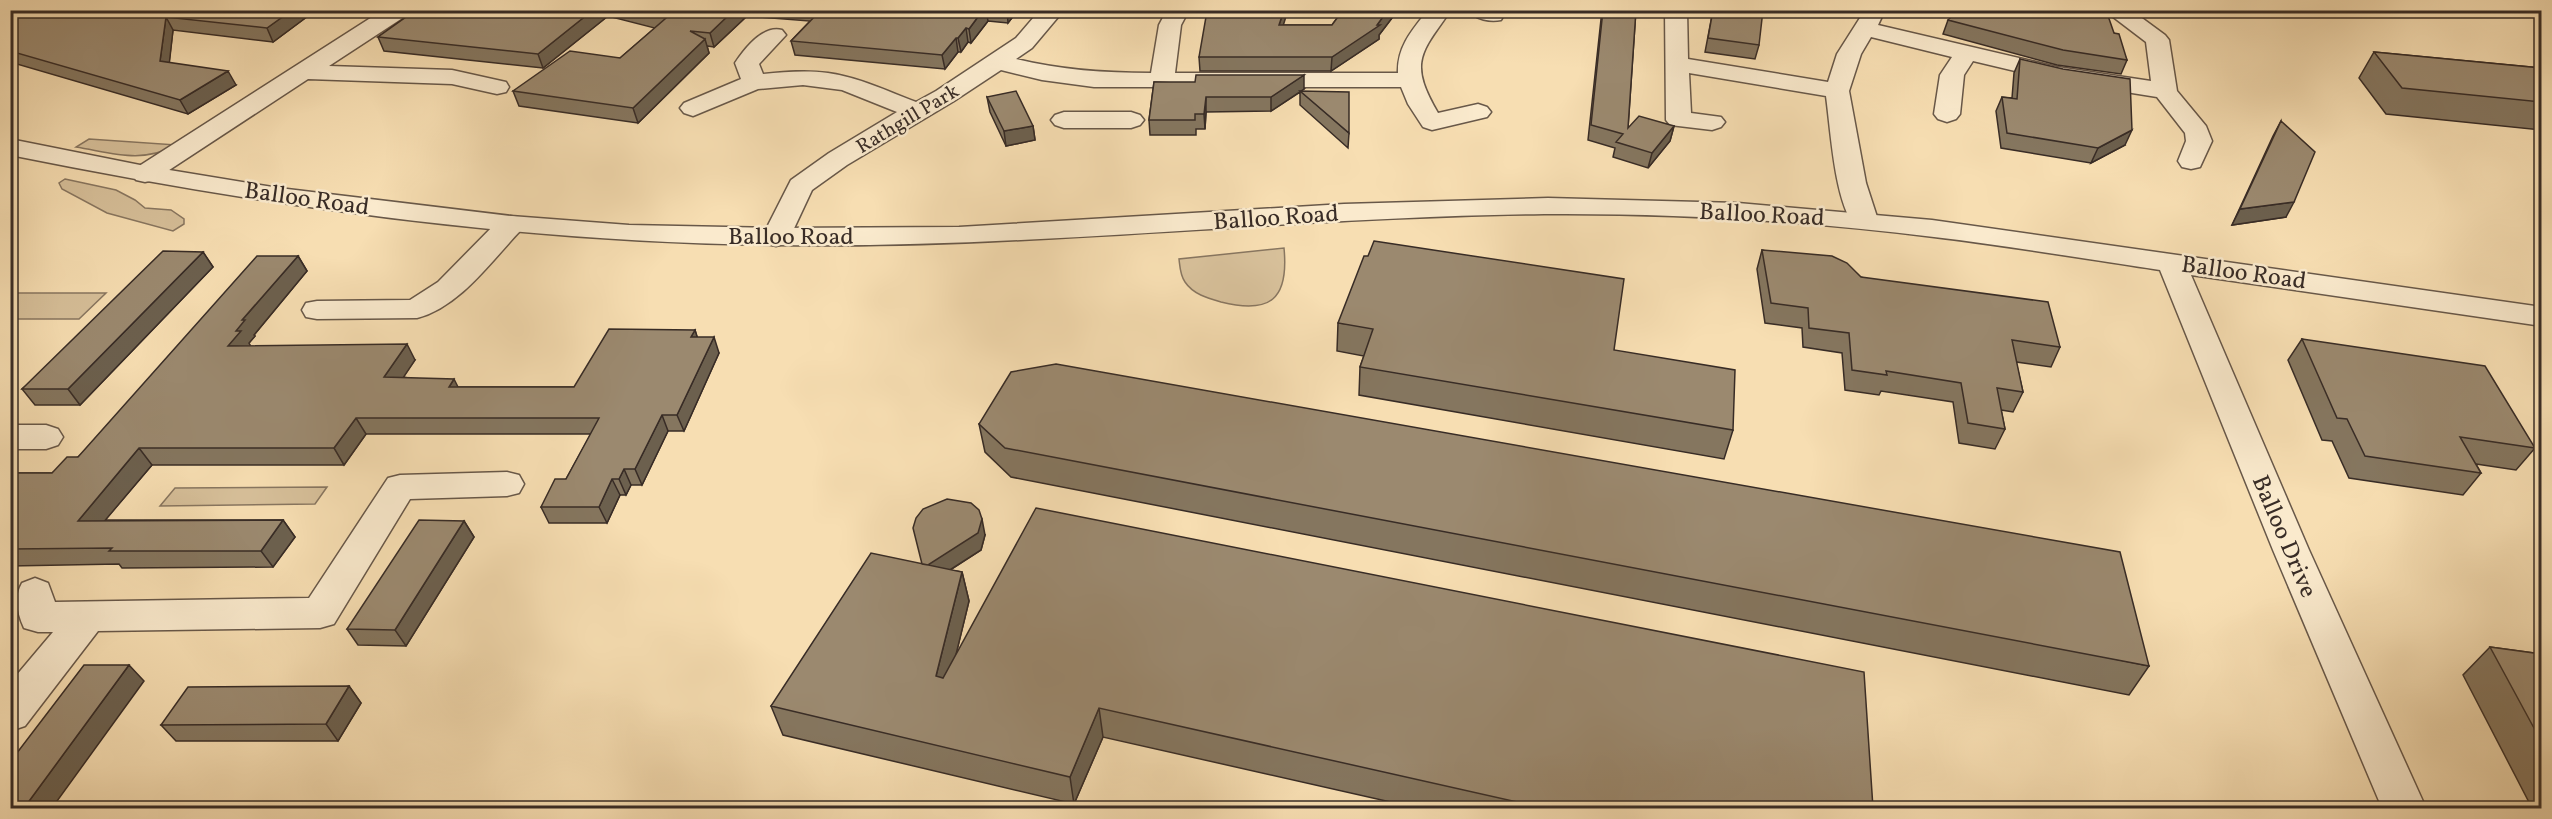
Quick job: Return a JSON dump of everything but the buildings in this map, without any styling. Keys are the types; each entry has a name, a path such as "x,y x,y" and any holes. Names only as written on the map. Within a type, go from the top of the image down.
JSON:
{"street":[{"path":"145,174 399,10"},
{"name":"Rathgill Park","path":"776,237 801,186 838,159 945,96 997,62 1023,43 1053,10"},
{"path":"1162,81 1170,25 1178,10"},
{"path":"1440,10 1415,41 1409,62 1411,80 1420,105 1432,122 1478,112"},
{"path":"1676,10 1679,120 1712,122"},
{"path":"2115,10 2142,27 2157,40 2164,91 2180,113 2197,130 2199,141 2191,161"},
{"path":"1864,220 1852,183 1837,91 1849,54 1870,20 1966,54 2057,74 2164,91"},
{"path":"754,82 747,63 774,35"},
{"path":"1947,114 1952,75 1966,54"},
{"path":"997,62 1042,73 1094,80 1411,80"},
{"path":"1676,64 1837,91"},
{"path":"303,72 452,76 497,87"},
{"path":"693,108 754,82 803,78 829,80 850,85 917,111"},
{"path":"1094,80 1075,119 1131,120"},
{"name":"Balloo Road","path":"10,147 145,174 279,196 511,224 629,233 776,237 959,236 1344,212 1548,206 1738,211 1864,220 2171,262 2541,317"},
{"path":"316,310 417,309 449,288 511,224"},
{"name":"Balloo Drive","path":"2171,262 2286,540 2404,808"},
{"path":"10,437 46,437"},
{"path":"34,593 38,617 320,613 399,487 507,484"},
{"path":"10,714 87,617"}],"shaded area":[{"path":"89,139 177,145 164,151 139,156 76,147"},
{"path":"65,179 116,190 145,208 171,210 184,219 184,224 173,231 107,213 62,189 59,183"},
{"path":"1284,248 1283,280 1273,299 1264,304 1238,305 1206,297 1196,293 1188,286 1181,274 1179,259"},
{"path":"11,293 106,293 79,319 11,319"},
{"path":"327,487 315,504 160,506 175,488"}]}
